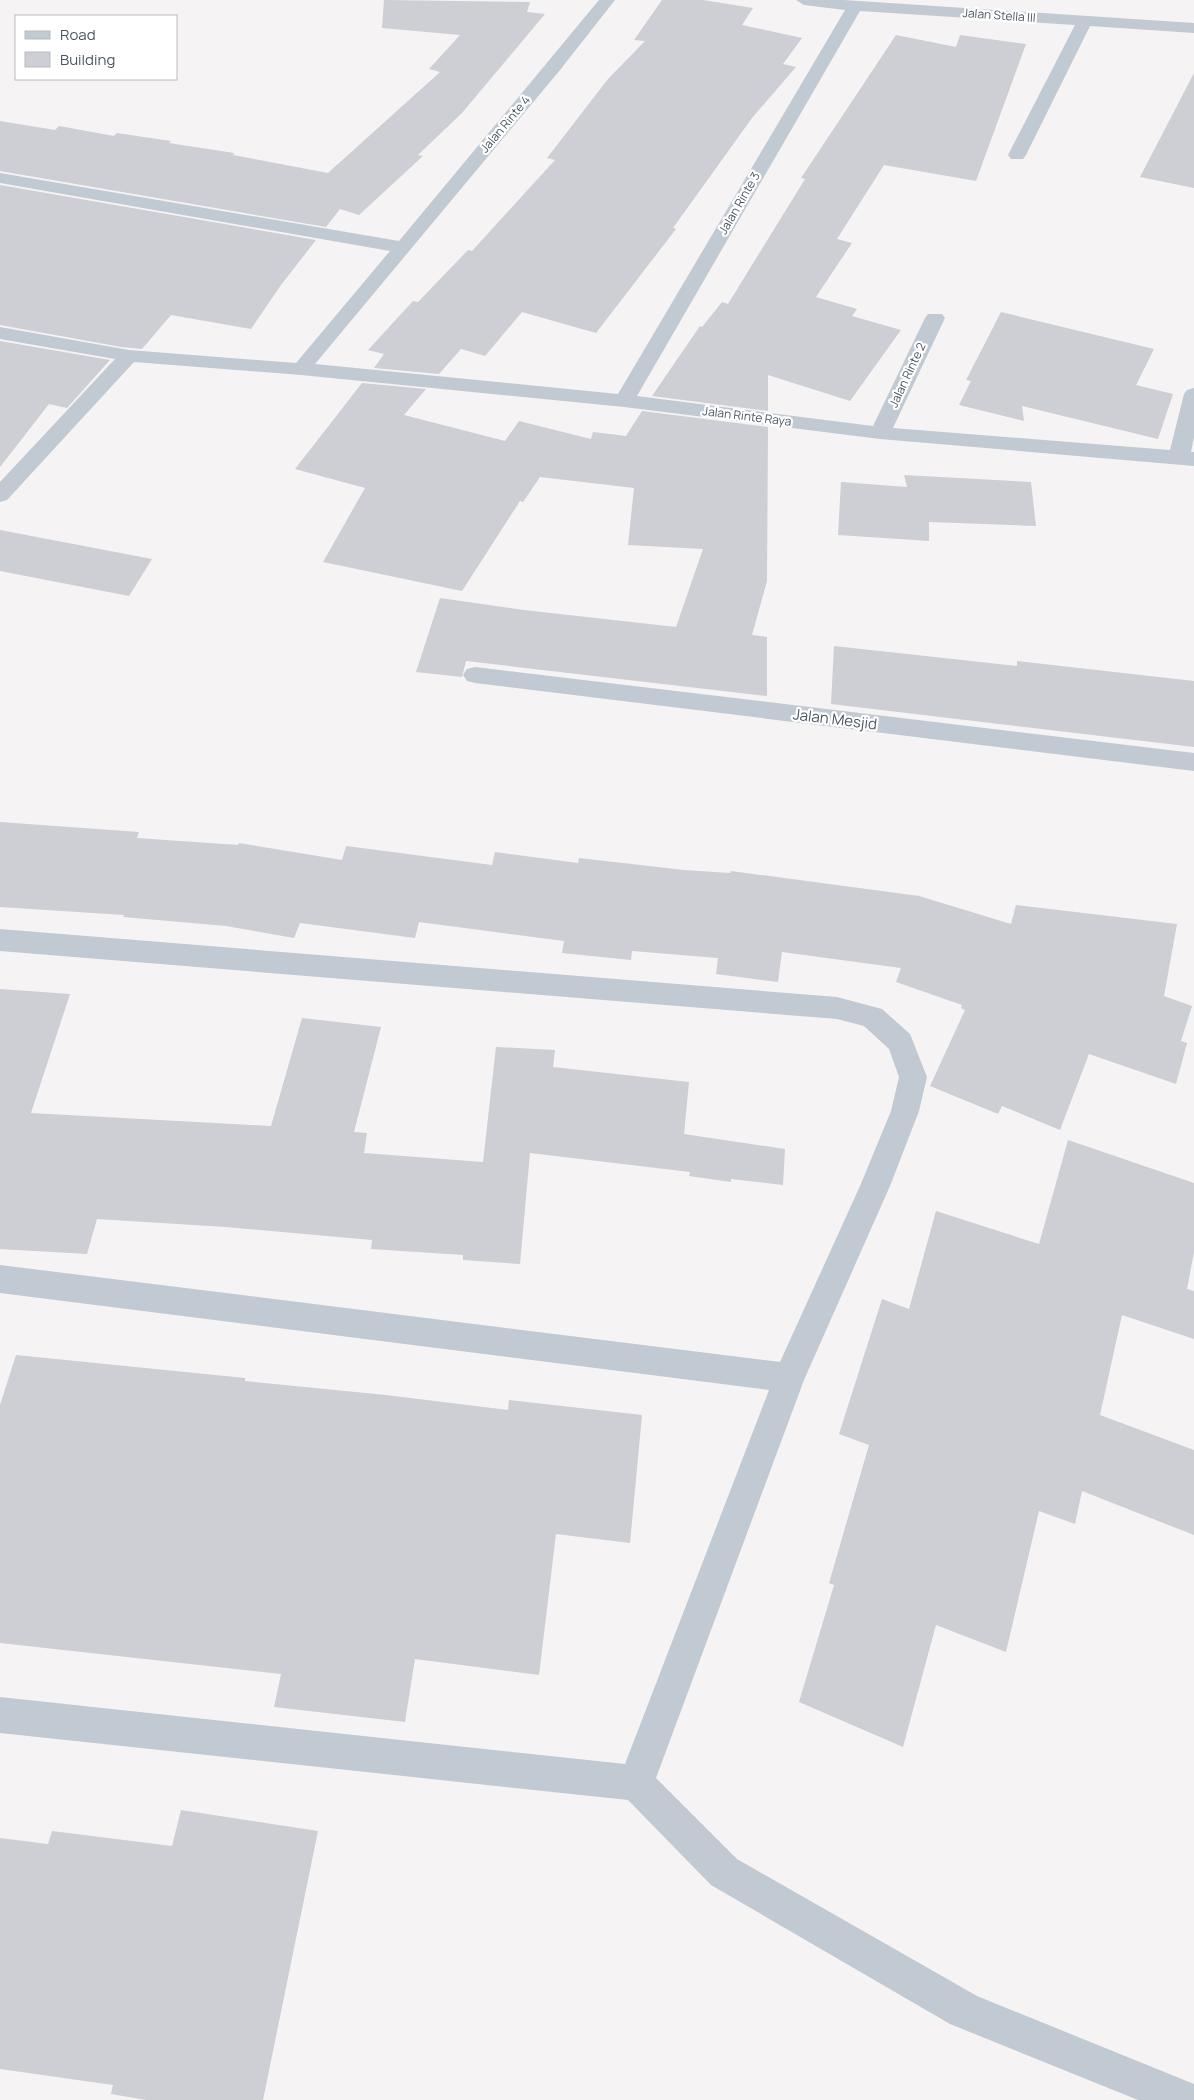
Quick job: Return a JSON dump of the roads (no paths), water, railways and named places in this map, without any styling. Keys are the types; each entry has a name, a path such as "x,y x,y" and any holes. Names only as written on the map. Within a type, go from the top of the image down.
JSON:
{"street":[{"name":"Jalan Rinte 4","path":"301,369 402,246 554,67 606,0"},
{"name":"Jalan Stella III","path":"804,0 854,6 1194,28"},
{"name":"Jalan Rinte 3","path":"624,401 854,6"},
{"path":"1017,155 1085,21"},
{"path":"0,178 402,246"},
{"name":"Jalan Rinte 2","path":"880,433 935,318"},
{"name":"Jalan Rinte Raya","path":"0,334 129,356 301,369 624,401 880,433 1186,458"},
{"path":"0,495 129,356"},
{"path":"1186,458 1194,394"},
{"name":"Jalan Mesjid","path":"476,675 1194,762"},
{"path":"0,940 837,1008 872,1017 900,1042 913,1077 907,1102 875,1186 789,1378 636,1783"},
{"path":"0,1278 789,1378"},
{"path":"0,1715 636,1783 724,1872 964,2010 1186,2100"}]}
